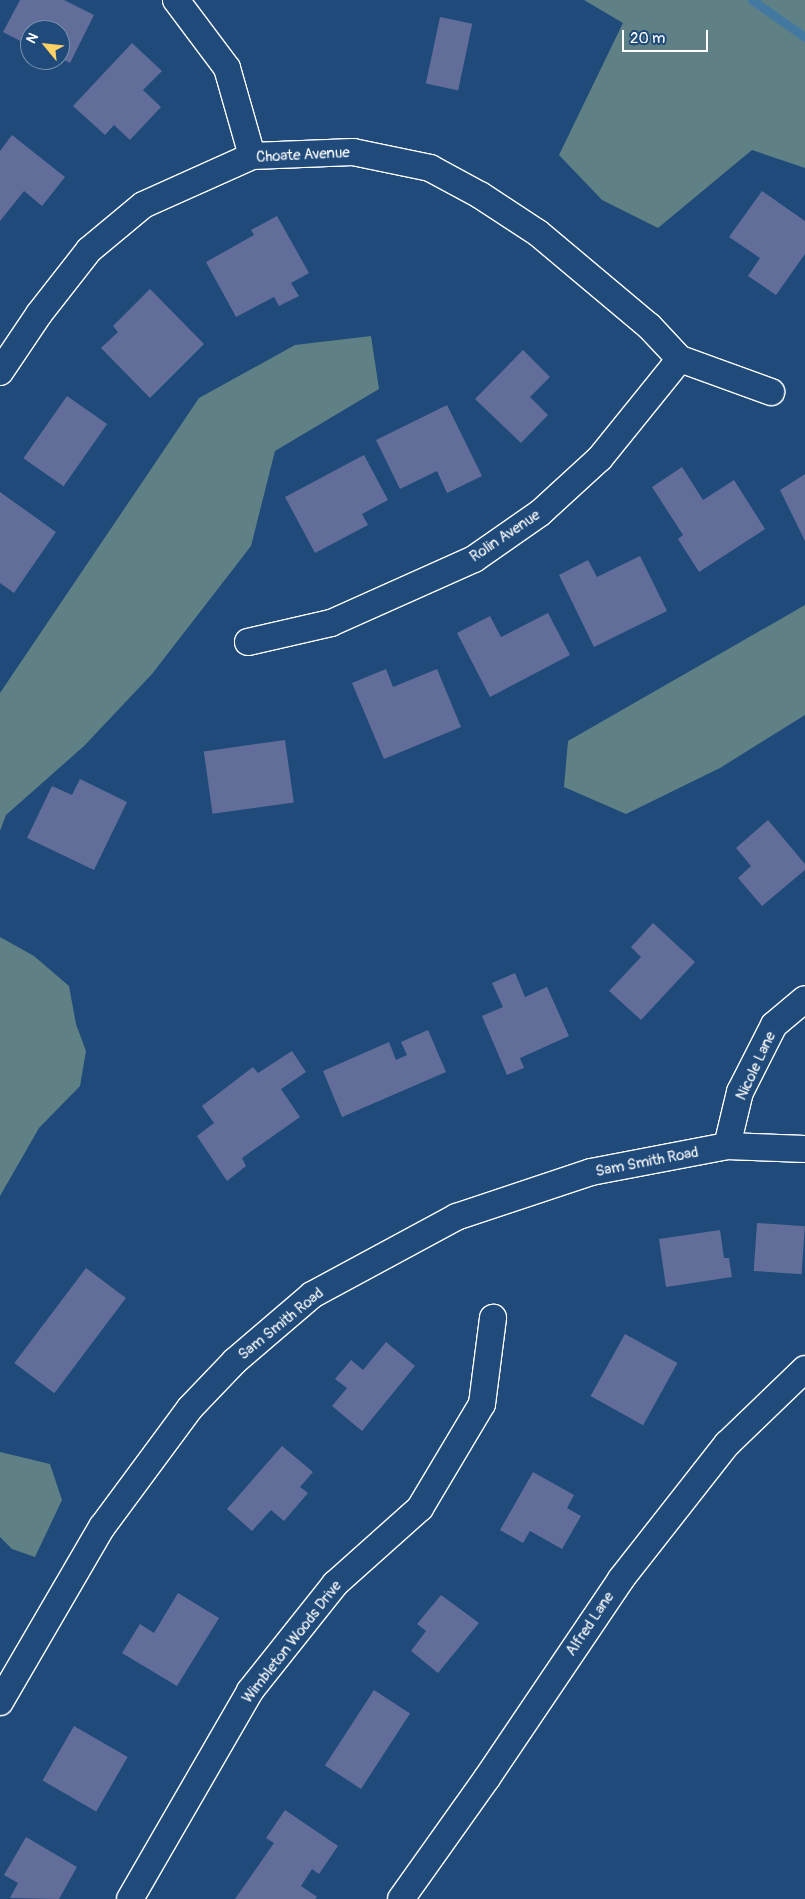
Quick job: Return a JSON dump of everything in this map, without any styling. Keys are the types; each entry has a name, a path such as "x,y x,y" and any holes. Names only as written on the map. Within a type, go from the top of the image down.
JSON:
{"street":[{"path":"176,0 227,68 252,156"},
{"name":"Choate Avenue","path":"0,372 38,314 89,250 143,205 252,156 353,152 430,168 480,195 538,233 649,326 680,359 772,392"},
{"name":"Rolin Avenue","path":"248,642 331,623 474,559 540,513 600,458 680,359"},
{"name":"Nicole Lane","path":"727,1146 740,1092 774,1025 805,999"},
{"name":"Sam Smith Road","path":"0,1702 102,1527 190,1408 235,1361 312,1295 456,1217 591,1172 727,1146 805,1149"},
{"name":"Wimbleton Woods Drive","path":"130,1899 250,1691 335,1584 420,1508 482,1404 493,1318"},
{"name":"Alfred Lane","path":"401,1899 487,1778 621,1579 727,1444 805,1369"}],"green space":[{"path":"584,0 805,0 805,168 752,150 658,228 602,200 559,155 623,23"},
{"path":"371,336 379,389 275,451 251,546 152,674 84,746 6,815 0,831 0,693 199,398 295,345"},
{"path":"805,605 805,715 720,768 626,814 564,787 568,741"},
{"path":"0,937 34,956 69,986 76,1024 86,1051 80,1086 39,1128 0,1196"},
{"path":"0,1452 50,1464 62,1500 35,1557 12,1549 0,1537"}],"building":[{"path":"20,0 64,0 94,15 70,63 70,20 20,20 20,41 3,32"},
{"path":"440,17 472,24 458,90 426,84"},
{"path":"132,43 162,71 143,90 161,107 130,140 114,125 105,135 73,106"},
{"path":"12,135 65,177 42,206 24,191 0,221 0,151"},
{"path":"762,191 805,221 805,254 776,295 748,276 760,258 729,237"},
{"path":"277,216 309,273 291,283 299,296 279,306 274,297 236,317 206,262 254,235 251,230"},
{"path":"150,289 204,344 150,398 101,348 118,332 113,326"},
{"path":"523,350 550,377 530,397 548,415 521,443 475,399"},
{"path":"67,396 107,424 64,486 23,458"},
{"path":"447,405 482,476 447,493 437,471 400,489 376,440"},
{"path":"364,455 388,500 362,514 368,525 315,553 285,497"},
{"path":"682,467 703,500 734,480 765,529 699,572 678,539 683,535 652,487"},
{"path":"805,474 805,541 780,490"},
{"path":"0,492 56,532 14,593 0,583"},
{"path":"640,556 667,611 594,647 559,575 588,560 597,577"},
{"path":"548,613 570,655 490,697 457,633 490,616 501,637"},
{"path":"386,669 393,687 437,669 461,727 384,759 352,683"},
{"path":"285,740 294,802 213,814 204,751"},
{"path":"80,779 127,802 94,870 27,838 52,786 72,795"},
{"path":"768,820 805,864 805,870 762,906 738,878 751,866 736,848"},
{"path":"653,923 695,962 641,1020 609,991 641,957 631,947"},
{"path":"515,973 525,997 547,987 569,1036 520,1058 524,1068 507,1075 482,1016 503,1007 492,983"},
{"path":"428,1030 446,1072 342,1117 323,1071 389,1042 396,1060 407,1055 401,1042"},
{"path":"292,1051 306,1072 281,1089 300,1117 242,1158 246,1166 227,1181 197,1136 214,1123 202,1106 253,1067 258,1073"},
{"path":"757,1223 805,1226 802,1274 754,1271"},
{"path":"720,1230 724,1258 729,1258 732,1277 666,1287 659,1239"},
{"path":"86,1268 126,1298 54,1393 14,1363"},
{"path":"625,1334 677,1363 643,1425 591,1396"},
{"path":"386,1342 415,1366 362,1431 332,1406 347,1388 335,1379 351,1360 363,1370"},
{"path":"282,1446 313,1472 300,1487 308,1493 284,1521 271,1510 252,1531 227,1509"},
{"path":"533,1472 574,1495 567,1508 581,1516 562,1549 530,1531 523,1543 500,1530"},
{"path":"178,1593 219,1618 177,1686 122,1653 140,1624 154,1633"},
{"path":"441,1595 479,1623 438,1673 411,1651 426,1631 417,1624"},
{"path":"374,1690 410,1713 361,1789 325,1765"},
{"path":"74,1726 128,1757 96,1812 42,1781"},
{"path":"285,1810 338,1846 319,1874 312,1869 301,1886 317,1897 315,1899 235,1899 274,1843 266,1838"},
{"path":"26,1837 77,1867 59,1899 10,1898 18,1883 4,1875"}],"waterway":[{"path":"752,0 805,37"}]}
